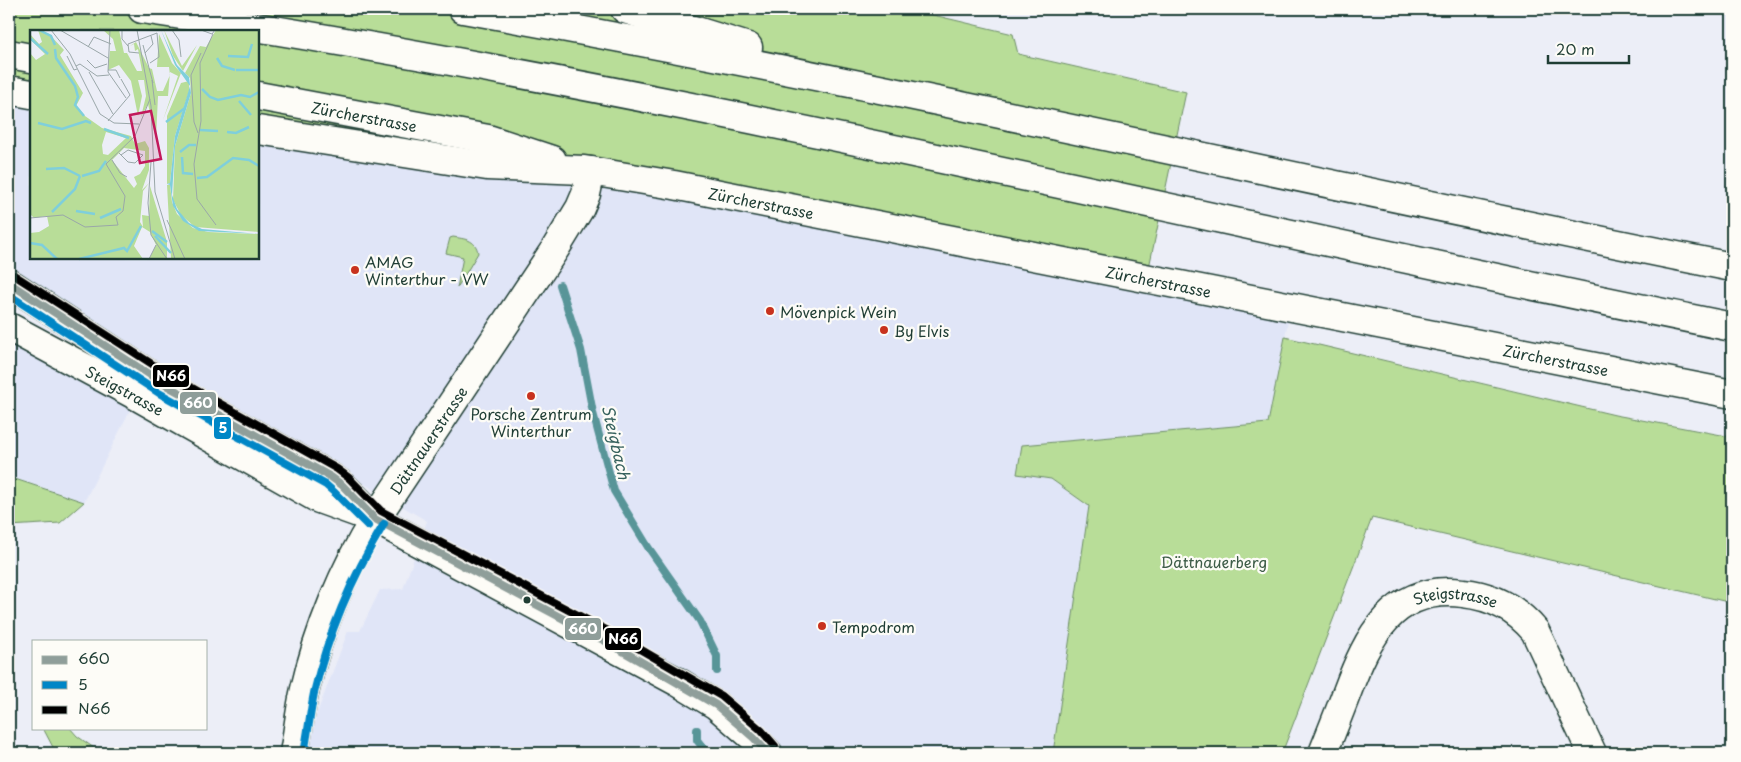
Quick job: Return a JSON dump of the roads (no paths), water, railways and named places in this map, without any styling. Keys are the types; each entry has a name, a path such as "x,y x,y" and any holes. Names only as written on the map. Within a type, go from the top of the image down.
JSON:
{"main road":[{"path":"142,9 332,39 707,109 1466,272 1732,327"},
{"path":"463,9 873,87 1373,194 1732,267"},
{"path":"625,9 873,87"},
{"path":"9,54 30,58"},
{"path":"9,90 30,94"},
{"name":"Zürcherstrasse","path":"259,96 488,139 587,171"},
{"name":"Zürcherstrasse","path":"259,130 487,166 587,171 683,187 1732,394"},
{"name":"Dättnauerstrasse","path":"294,753 305,689 321,637 345,577 375,519 555,249 580,208 586,194 587,171"},
{"name":"Steigstrasse","path":"9,283 164,384 331,477 342,485 375,519"},
{"name":"Steigstrasse","path":"9,327 137,396 319,499 375,519 678,682 716,705 754,738 768,753"},
{"name":"Steigstrasse","path":"1323,753 1359,660 1375,631 1396,610 1408,602 1432,594 1459,592 1485,597 1507,606 1528,622 1535,631 1592,753"}],"waterway":[{"name":"Steigbach","path":"560,285 581,350 593,413 614,491 648,547 700,621 717,656 717,671"},
{"name":"Steigbach","path":"697,730 697,740 707,753"}],"place":[{"name":"AMAG Winterthur - VW","path":"355,270"},
{"name":"Mövenpick Wein","path":"770,311"},
{"name":"By Elvis","path":"884,330"},
{"name":"Porsche Zentrum Winterthur","path":"531,396"},
{"name":"Tempodrom","path":"822,626"}],"park label":[{"name":"Dättnauerberg","path":"1214,561"}]}
